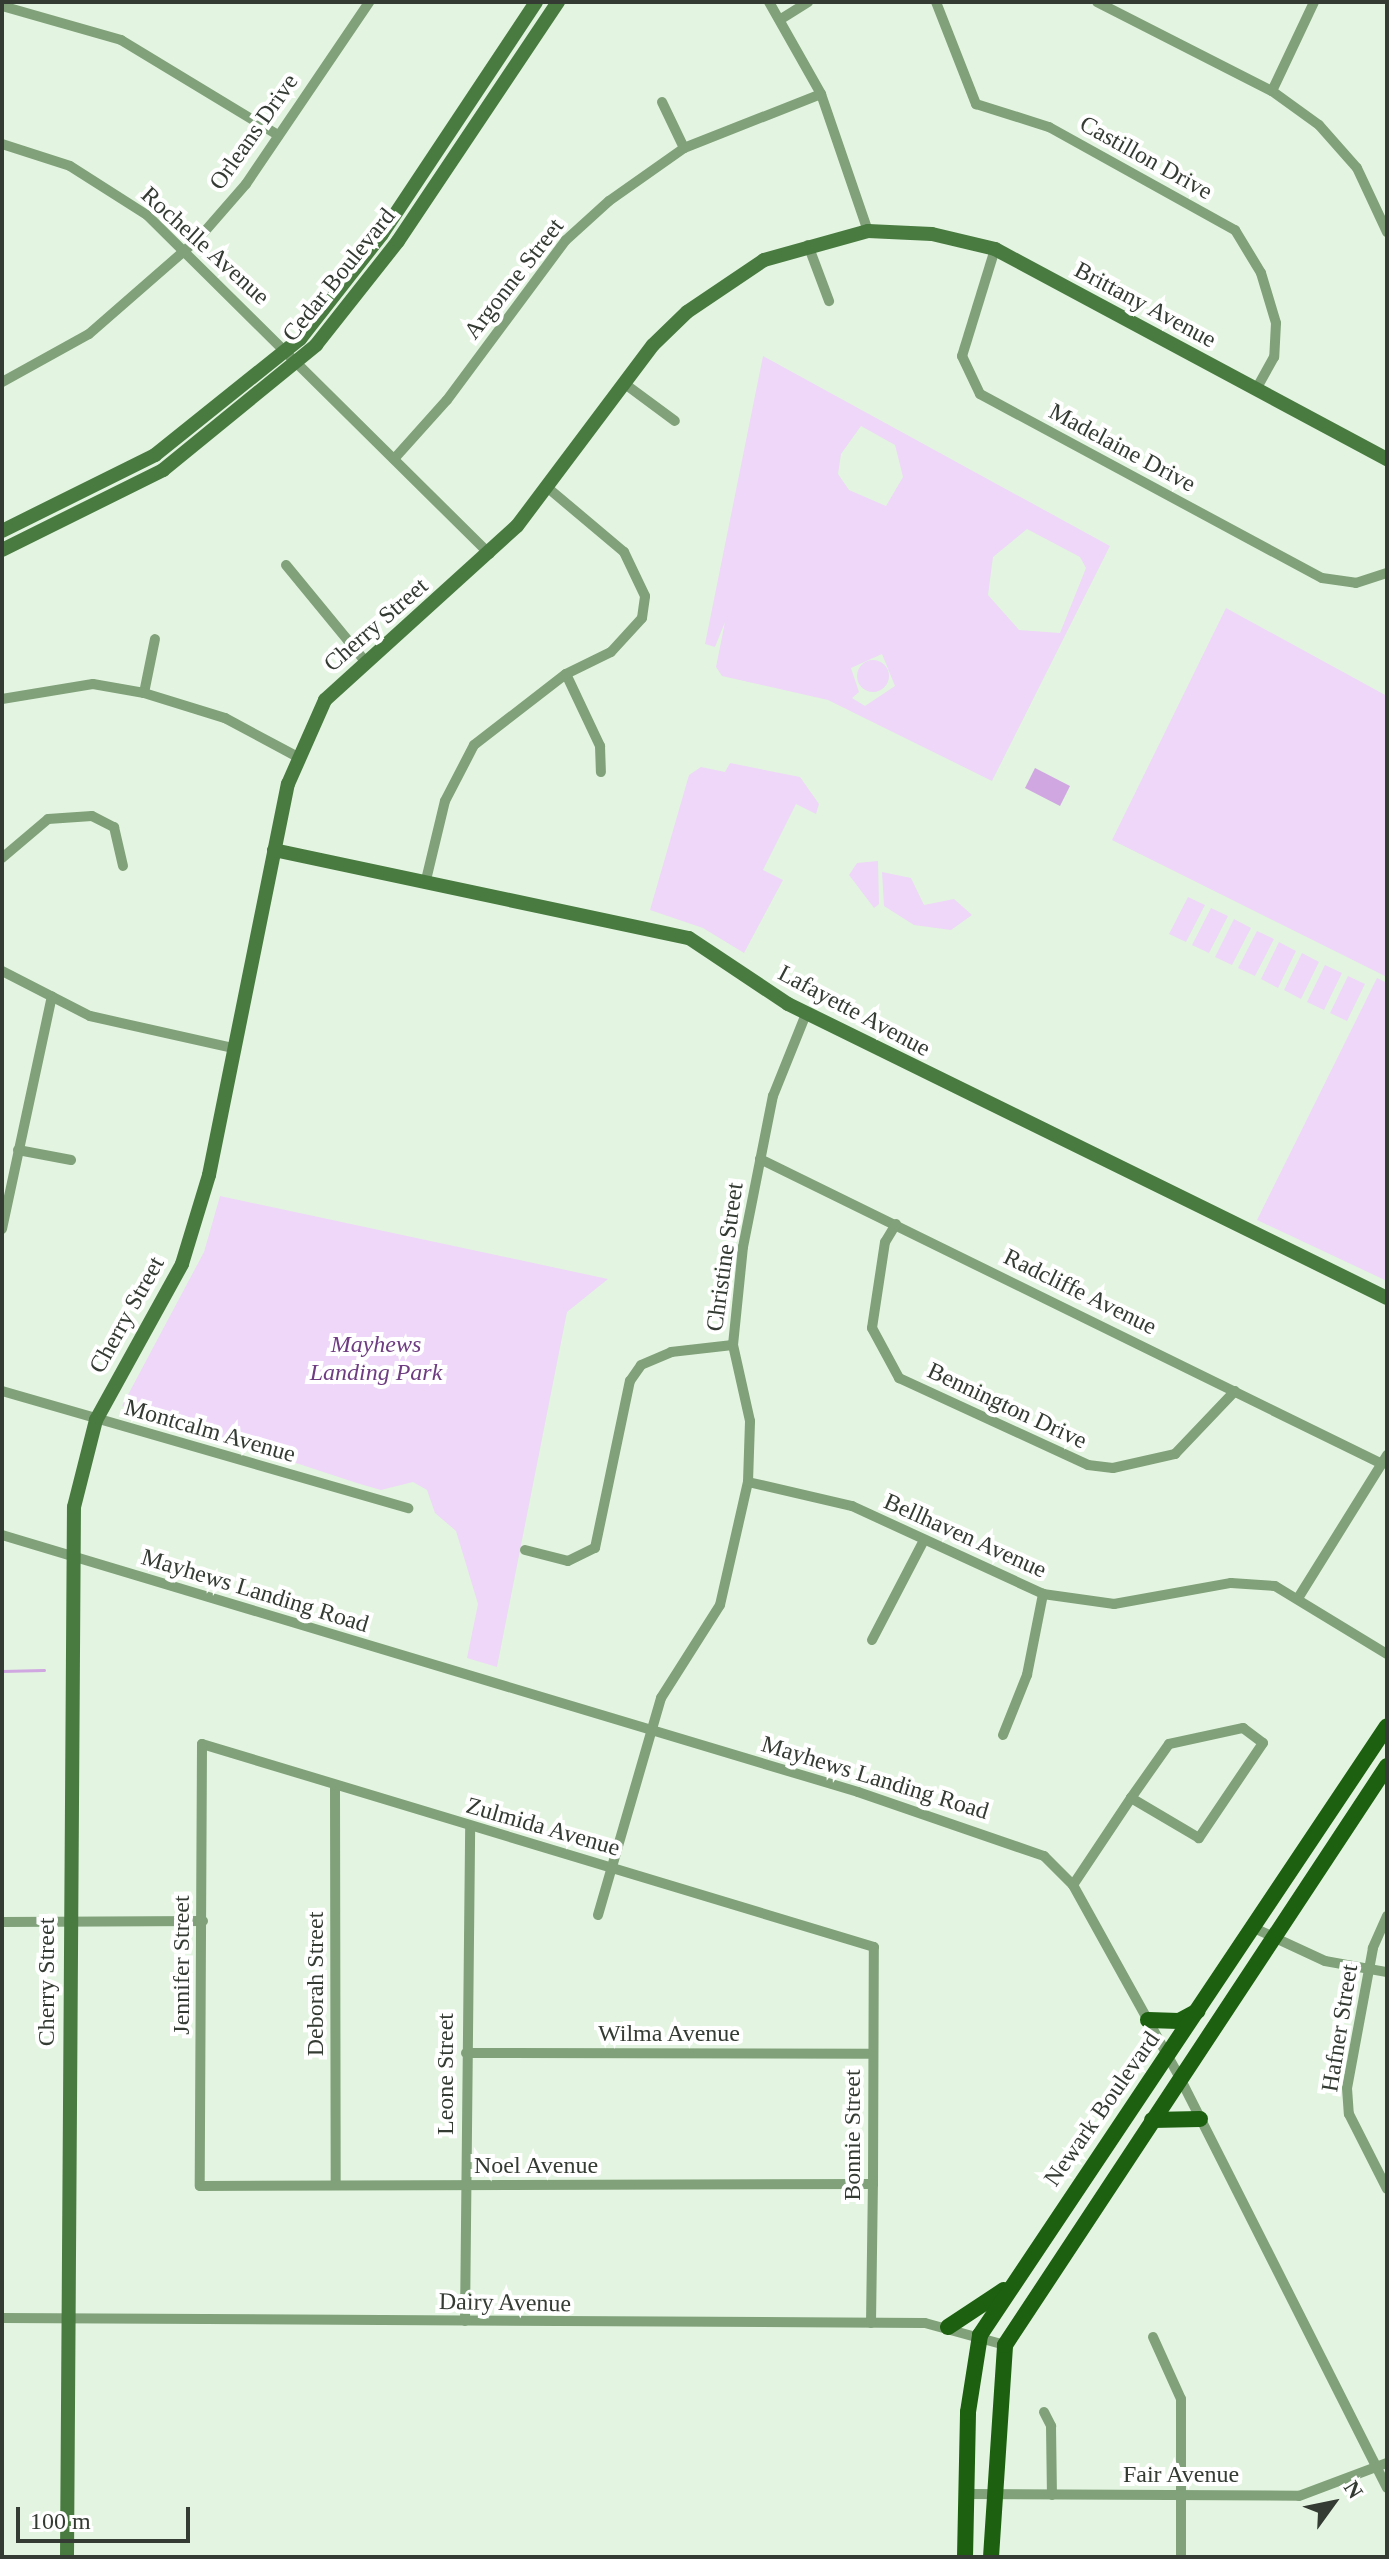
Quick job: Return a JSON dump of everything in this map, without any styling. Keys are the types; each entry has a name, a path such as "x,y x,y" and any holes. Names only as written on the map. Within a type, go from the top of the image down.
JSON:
{"main road":[{"name":"Newark Boulevard","path":"965,2557 968,2412 980,2335 1009,2286 1168,2058 1387,1726"},
{"name":"Newark Boulevard","path":"991,2557 1005,2345 1387,1766"},
{"path":"1148,2020 1179,2021 1199,2010"},
{"path":"1152,2120 1200,2119"},
{"path":"948,2327 1009,2286"}],"street":[{"name":"Orleans Drive","path":"2,382 89,334 186,251 278,135 369,2"},
{"name":"Cedar Boulevard","path":"2,531 155,455 292,356 353,275 536,2"},
{"name":"Cedar Boulevard","path":"2,550 163,470 292,356 398,241 558,2"},
{"path":"769,2 821,94 868,231"},
{"path":"781,19 808,2"},
{"name":"Castillon Drive","path":"936,2 976,104 1049,127 1235,230 1261,273 1276,323 1274,357 1256,389"},
{"path":"1097,2 1272,91 1319,125 1357,168 1385,220 1387,232"},
{"path":"1272,91 1314,2"},
{"path":"2,6 121,40 278,135"},
{"name":"Argonne Street","path":"394,459 447,400 566,240 684,148 821,94"},
{"path":"662,102 684,148"},
{"name":"Rochelle Avenue","path":"2,144 70,166 108,187 186,251 489,554"},
{"name":"Brittany Avenue","path":"868,231 932,234 995,249 1387,459"},
{"name":"Cherry Street","path":"67,2557 71,1923 68,1555 96,1420 182,1264 207,1182 296,756 325,700 364,660 489,554 548,488 653,345 712,290 808,245 868,231"},
{"path":"808,245 829,301"},
{"name":"Madelaine Drive","path":"995,249 962,356 980,394 1322,578 1356,583 1387,573"},
{"path":"625,384 675,421"},
{"path":"426,880 445,801 468,754 566,674 631,638 645,596 624,552 548,488"},
{"path":"286,565 364,660"},
{"path":"144,693 155,639"},
{"path":"566,674 600,746 601,772"},
{"path":"2,699 62,685 144,693 225,718 296,756"},
{"path":"2,858 48,819 92,816 114,827 123,866"},
{"name":"Lafayette Avenue","path":"274,850 689,938 806,1014 1387,1298"},
{"path":"2,971 90,1016 233,1048"},
{"path":"2,1229 52,996"},
{"name":"Christine Street","path":"598,1915 650,1729 677,1667 720,1605 748,1482 750,1421 733,1345 760,1159 773,1096 806,1014"},
{"path":"18,1150 71,1160"},
{"name":"Radcliffe Avenue","path":"760,1159 1235,1391 1385,1459"},
{"name":"Bennington Drive","path":"896,1224 885,1242 872,1328 899,1378 1088,1465 1113,1468 1175,1454 1235,1391"},
{"path":"525,1550 568,1561 595,1548 630,1381 641,1365 671,1352 733,1345"},
{"name":"Montcalm Avenue","path":"2,1391 408,1508"},
{"path":"1300,1595 1385,1459"},
{"name":"Bellhaven Avenue","path":"748,1482 852,1506 1043,1594 1141,1603 1251,1583 1300,1595 1387,1654"},
{"name":"Mayhews Landing Road","path":"2,1535 650,1729 1015,1843 1044,1856 1073,1885 1181,2080 1382,2465 1387,2488"},
{"path":"872,1640 924,1540"},
{"path":"1003,1735 1027,1675 1043,1594"},
{"path":"1073,1885 1131,1798 1169,1744 1243,1728 1263,1743 1199,1838 1131,1798"},
{"name":"Zulmida Avenue","path":"202,1744 874,1947"},
{"name":"Jennifer Street","path":"200,2186 202,1744"},
{"name":"Deborah Street","path":"335,1786 336,2182"},
{"name":"Leone Street","path":"465,2321 470,1827"},
{"name":"Hafner Street","path":"1387,1916 1371,1969 1349,2114 1387,2189"},
{"path":"2,1922 203,1921"},
{"path":"1254,1928 1325,1961 1387,1972"},
{"name":"Bonnie Street","path":"871,2323 874,1947"},
{"name":"Wilma Avenue","path":"466,2053 873,2054"},
{"name":"Noel Avenue","path":"200,2186 336,2182 466,2186 873,2184"},
{"name":"Dairy Avenue","path":"2,2318 871,2323 948,2327 1005,2345"},
{"path":"1153,2337 1181,2399 1181,2557"},
{"path":"1044,2412 1051,2426 1052,2495"},
{"name":"Fair Avenue","path":"968,2494 1299,2496 1382,2465"}],"green space":[{"path":"763,356 1110,546 992,781 828,700 722,676 716,667 725,622 715,647 705,644","holes":["861,426 895,445 903,477 886,506 849,490 838,474 841,454","1027,529 1080,557 1086,568 1060,633 1019,630 988,595 993,557","882,654 895,686 865,706 852,698 859,692 851,668"]},
{"path":"1226,608 1387,696 1387,977 1112,840"},
{"path":"873,660 884,665 889,676 884,687 873,692 862,687 857,676 862,665"},
{"path":"730,763 800,777 819,804 816,814 796,804 763,870 783,880 744,953 703,928 650,910 689,775 701,767 725,772"},
{"path":"878,861 879,904 874,908 849,875 857,863"},
{"path":"882,872 911,878 924,905 954,899 972,915 951,930 914,925 884,906"},
{"path":"1188,897 1205,905 1186,942 1169,934"},
{"path":"1211,908 1228,916 1209,953 1192,945"},
{"path":"1234,919 1251,928 1232,965 1215,957"},
{"path":"1257,931 1274,939 1255,976 1238,968"},
{"path":"1279,942 1296,951 1278,988 1261,979"},
{"path":"1302,953 1319,962 1301,999 1284,990"},
{"path":"1325,965 1342,973 1324,1010 1307,1002"},
{"path":"1348,976 1365,984 1347,1021 1330,1013"},
{"path":"1377,978 1387,983 1387,1281 1257,1220"},
{"name":"Mayhews Landing Park","path":"220,1196 608,1279 567,1312 497,1667 467,1658 478,1604 456,1531 435,1513 427,1490 413,1482 381,1490 122,1406 204,1252"}],"shaded area":[{"path":"1035,768 1070,786 1060,806 1025,788"}],"waterway":[{"path":"2,1671 44,1670"}]}
